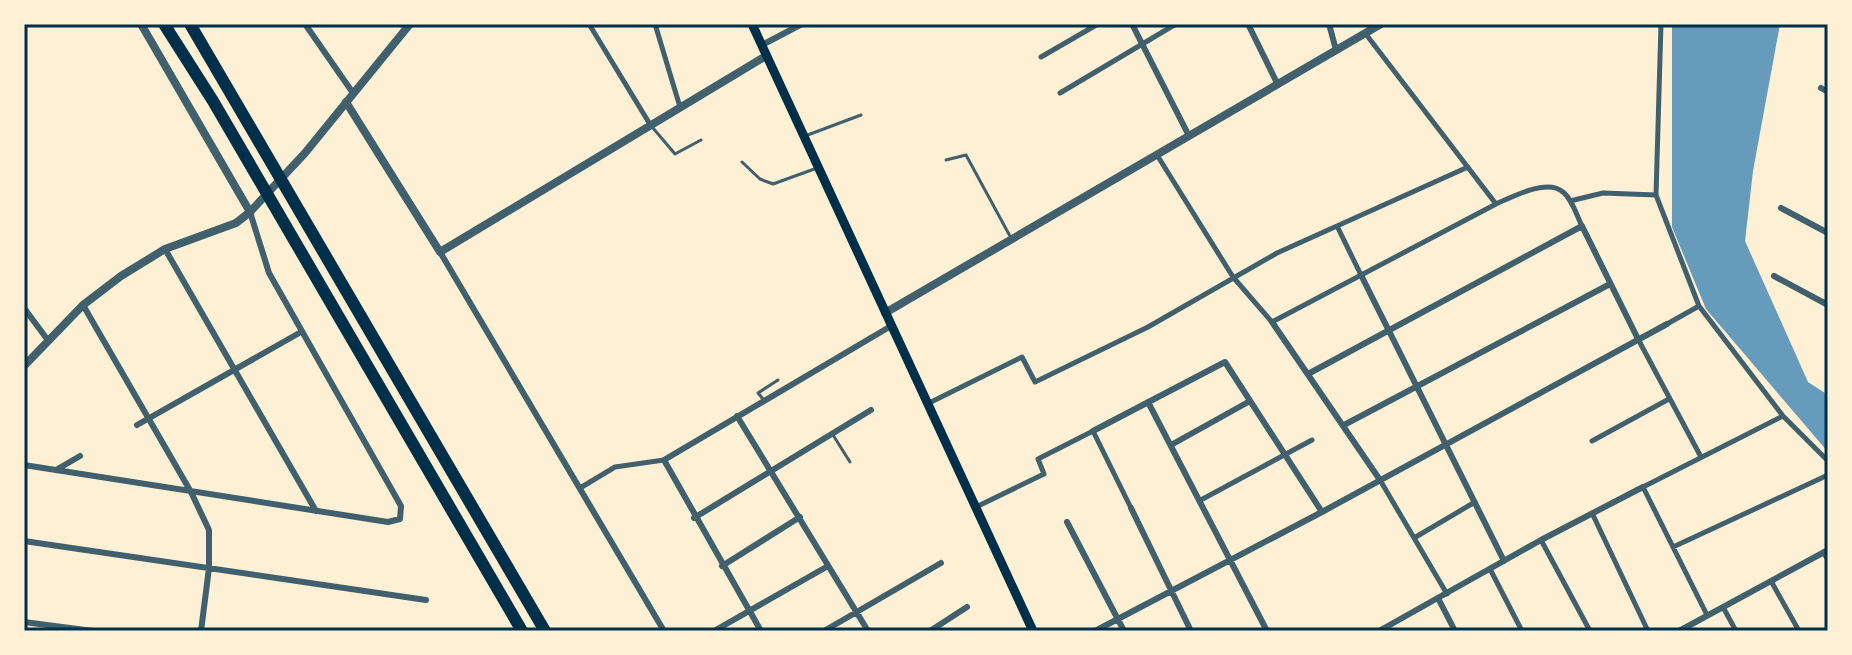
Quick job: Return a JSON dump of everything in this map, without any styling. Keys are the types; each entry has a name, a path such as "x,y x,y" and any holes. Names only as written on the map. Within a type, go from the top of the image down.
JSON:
{"highway":[{"path":"164,24 213,101 522,631"},
{"path":"190,24 545,631"}],"main road":[{"path":"752,24 1033,631"}],"street":[{"path":"24,465 388,522 400,519 401,506 269,273 250,212 141,24"},
{"path":"305,24 353,93"},
{"path":"24,366 83,305 121,276 165,249 219,231 250,212 305,153 410,24"},
{"path":"589,24 651,126"},
{"path":"655,24 680,108"},
{"path":"762,45 802,24"},
{"path":"1041,57 1098,24"},
{"path":"1132,24 1189,136"},
{"path":"1060,93 1176,24"},
{"path":"1248,24 1278,85"},
{"path":"1329,24 1336,50"},
{"path":"885,313 1381,24"},
{"path":"1661,24 1656,195 1699,306 1783,416 1828,461"},
{"path":"1365,33 1496,204"},
{"path":"440,252 766,56"},
{"path":"1821,88 1828,92"},
{"path":"346,102 440,252 664,631"},
{"path":"1157,155 1233,277 1272,322 1344,425 1447,594"},
{"path":"927,404 1022,357 1035,382 1148,327 1233,277 1468,167"},
{"path":"1272,322 1496,204 1529,190 1548,189 1565,193 1701,457"},
{"path":"1570,201 1603,193 1656,195"},
{"path":"1781,208 1828,233"},
{"path":"1337,226 1504,561"},
{"path":"1308,374 1582,226"},
{"path":"165,249 316,511"},
{"path":"1774,276 1828,305"},
{"path":"1344,425 1610,284"},
{"path":"83,305 191,492 209,530 209,568 201,631"},
{"path":"1095,631 1322,512 1699,306"},
{"path":"24,308 47,339"},
{"path":"580,488 615,467 664,460 891,326"},
{"path":"137,425 301,332"},
{"path":"975,508 1044,474 1038,459 1225,362 1322,512"},
{"path":"1592,441 1669,399"},
{"path":"1171,445 1250,401"},
{"path":"1148,402 1267,631"},
{"path":"694,518 871,410"},
{"path":"737,416 868,631"},
{"path":"1379,631 1541,540 1783,416"},
{"path":"1093,431 1191,631"},
{"path":"1199,501 1312,440"},
{"path":"55,470 80,456"},
{"path":"664,460 694,518 761,631"},
{"path":"1673,548 1828,475"},
{"path":"1643,487 1707,615"},
{"path":"1414,538 1475,502"},
{"path":"1592,513 1648,631"},
{"path":"722,566 800,517"},
{"path":"1067,522 1124,631"},
{"path":"1541,540 1590,631"},
{"path":"24,541 426,600"},
{"path":"1679,631 1826,551 1828,560"},
{"path":"824,631 941,563"},
{"path":"714,631 828,566"},
{"path":"1490,569 1522,631"},
{"path":"1771,581 1799,631"},
{"path":"1438,598 1455,631"},
{"path":"930,631 967,607"},
{"path":"1723,607 1736,631"},
{"path":"24,622 66,630 93,631"}],"lane":[{"path":"803,136 861,115"},
{"path":"651,126 675,154 701,140"},
{"path":"946,160 966,155 1012,240"},
{"path":"742,162 760,179 773,184 817,168"},
{"path":"763,401 758,393 778,380"},
{"path":"832,433 850,462"}],"water":[{"path":"1672,24 1780,24 1753,171 1745,241 1808,382 1828,395 1828,452 1706,309 1672,227"}]}
